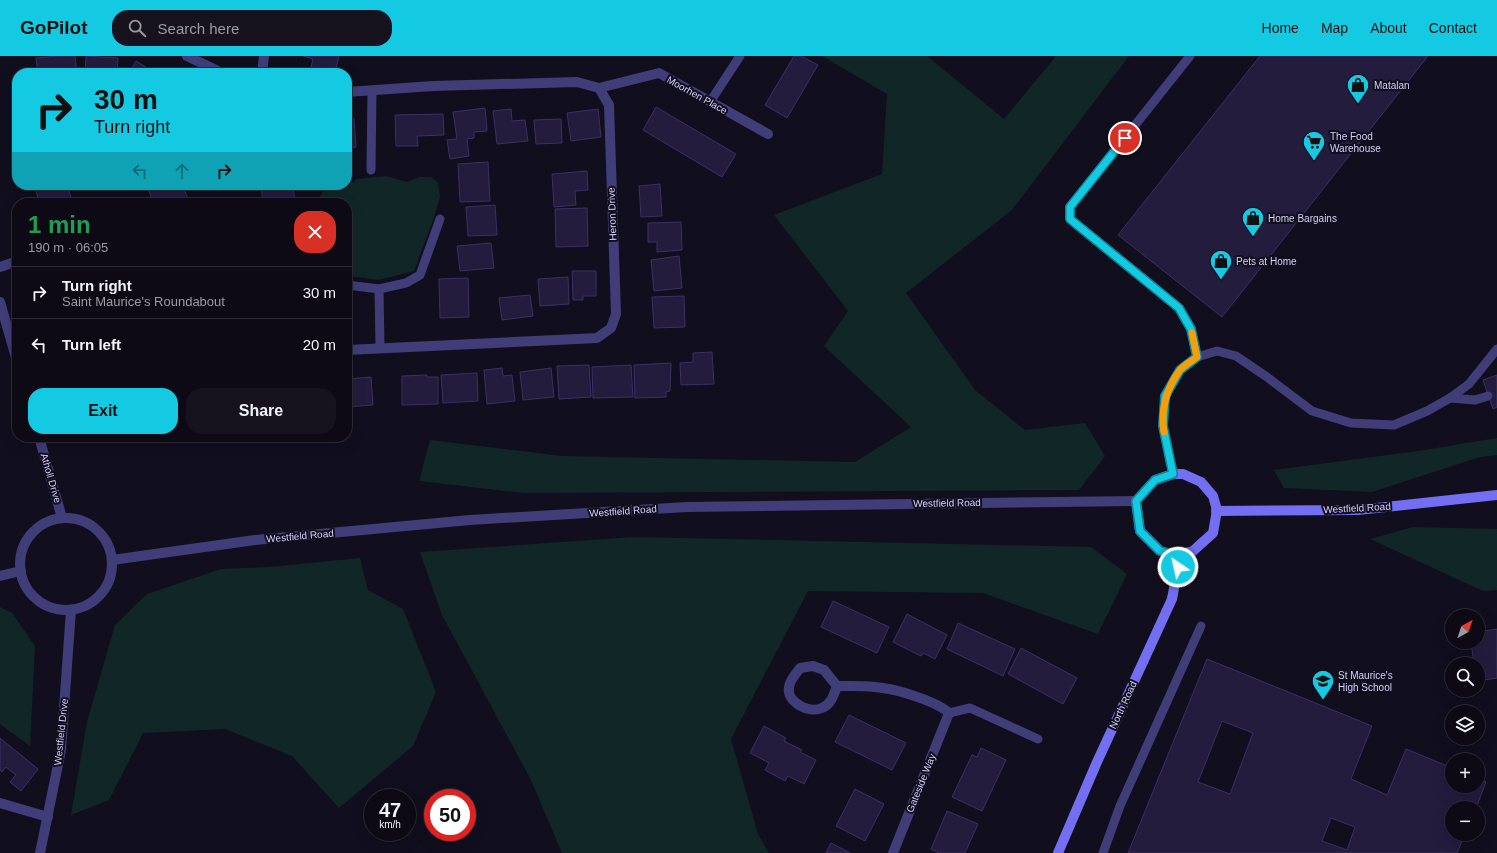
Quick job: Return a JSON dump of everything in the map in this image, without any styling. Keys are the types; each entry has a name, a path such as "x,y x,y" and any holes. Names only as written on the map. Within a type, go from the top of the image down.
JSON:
{"main road":[{"path":"1173,474 1183,474 1201,482 1213,496 1216,511 1212,533 1193,551 1176,555 1160,551 1140,531 1136,501 1155,480 1173,474"},
{"name":"Westfield Road","path":"1216,511 1358,510 1497,495"},
{"name":"North Road","path":"1058,853 1097,762 1172,599 1178,567 1176,555"}],"street":[{"path":"187,56 212,68"},
{"path":"263,68 264,56"},
{"name":"Moorhen Place","path":"600,88 659,73 768,134"},
{"path":"352,92 433,86 577,82 600,88"},
{"name":"Heron Drive","path":"352,350 597,338 611,328 616,314 609,105 600,88"},
{"path":"0,267 12,263"},
{"path":"0,302 12,344"},
{"name":"Atholl Drive","path":"40,442 62,518"},
{"name":"Westfield Road","path":"112,560 263,539 470,520 671,508 939,502 1136,501"},
{"path":"62,518 73,518 91,525 104,538 110,549 112,560 112,573 106,587 100,595 84,607 71,610 58,610 40,602 31,594 20,571 21,556 25,543 39,527 48,522 62,518"},
{"path":"0,576 20,571"},
{"name":"Westfield Drive","path":"40,853 61,750 71,610"},
{"path":"837,686 832,699 823,708 811,711 801,706 790,697 788,687 800,668 813,666 824,670 837,686 884,688 927,700 944,708 949,713"},
{"name":"Gateside Way","path":"892,853 949,713"},
{"path":"0,803 48,817"}],"lane":[{"path":"710,102 740,56"},
{"path":"1190,56 1070,207 1070,219 1179,308 1191,329 1197,357"},
{"path":"371,170 372,91"},
{"path":"352,285 379,289 406,283 420,274 440,219"},
{"path":"379,289 380,348"},
{"path":"1173,474 1163,426 1165,396 1180,370 1197,357 1217,351 1236,356 1312,411 1351,423 1394,425 1427,411 1450,398 1469,384 1497,349"},
{"path":"1484,366 1497,357"},
{"path":"1450,398 1475,400 1488,396"},
{"path":"1103,853 1120,806 1201,626"},
{"path":"949,713 970,708 1038,738"}],"green space":[{"path":"822,56 927,56 1004,119 1056,56 1129,56 1012,210 906,293 975,390 1025,430 1085,423 1105,456 1079,490 524,493 419,481 430,440 562,456 855,462 911,427 824,346 848,311 774,215 882,174 887,94"},
{"path":"386,176 407,182 419,177 431,177 438,183 440,197 414,271 379,280 352,277 352,198 320,198 324,190 352,190 352,182 357,179"},
{"path":"1497,438 1497,455 1480,457 1372,492 1284,488 1274,470 1418,451"},
{"path":"1413,527 1497,529 1497,590 1483,591 1370,539"},
{"path":"634,537 1091,547 1127,574 1098,634 983,593 808,591 731,739 758,834 769,853 562,853 531,780 442,615 420,552"},
{"path":"360,558 368,590 403,609 436,692 413,746 339,808 292,756 225,729 143,733 109,800 71,815 87,722 115,625 147,594 221,569 269,567"},
{"path":"0,607 12,613 35,646 30,746 0,724"}],"building":[{"path":"75,56 76,68 37,68 36,58"},
{"path":"86,56 118,58 117,68 85,68"},
{"path":"303,56 339,56 336,68 311,67 313,59"},
{"path":"794,56 801,56 818,65 787,118 765,105"},
{"path":"1260,56 1428,56 1222,317 1118,235"},
{"path":"136,61 147,68 132,68"},
{"path":"656,107 736,154 722,177 643,130"},
{"path":"485,108 487,131 474,132 474,138 467,139 469,156 450,159 447,140 457,139 453,112"},
{"path":"511,109 512,121 525,120 528,141 497,144 493,111"},
{"path":"598,109 601,137 571,141 567,113"},
{"path":"443,114 444,135 417,136 418,146 396,146 395,115"},
{"path":"352,118 354,118 356,147 352,147"},
{"path":"561,119 562,143 536,144 534,120"},
{"path":"488,162 490,201 460,202 458,164"},
{"path":"587,171 588,190 575,191 576,205 554,207 552,174"},
{"path":"660,184 662,216 641,217 639,186"},
{"path":"35,190 69,190 71,198 38,198"},
{"path":"148,190 184,190 188,198 152,198"},
{"path":"262,190 294,190 294,198 262,198"},
{"path":"495,205 497,235 468,236 466,207"},
{"path":"587,208 588,246 556,247 555,209"},
{"path":"681,222 682,250 657,252 657,242 648,242 648,223"},
{"path":"491,243 494,268 460,271 457,246"},
{"path":"679,256 682,288 654,291 651,260"},
{"path":"572,271 596,271 596,296 583,296 583,300 573,300"},
{"path":"568,277 569,304 540,306 538,279"},
{"path":"468,278 469,317 440,318 439,279"},
{"path":"530,295 533,316 502,320 499,298"},
{"path":"684,296 685,327 654,328 652,297"},
{"path":"712,352 714,384 681,385 680,363 693,362 693,353"},
{"path":"671,363 670,391 666,392 666,397 635,398 634,365"},
{"path":"589,365 591,397 559,399 557,366"},
{"path":"631,365 633,397 593,398 592,367"},
{"path":"502,368 503,376 512,375 515,401 487,404 484,370"},
{"path":"551,368 554,397 523,400 520,372"},
{"path":"477,373 478,401 443,403 441,375"},
{"path":"427,375 427,377 438,377 438,404 402,405 402,376"},
{"path":"1497,375 1497,407 1493,409 1483,380"},
{"path":"371,377 373,405 352,407 352,379"},
{"path":"833,601 889,627 877,653 821,627"},
{"path":"907,614 947,635 935,659 923,653 921,656 893,642"},
{"path":"958,623 1015,649 1003,676 947,649"},
{"path":"1497,629 1497,678 1485,680 1485,657 1473,657 1472,649 1485,649 1485,631"},
{"path":"1021,648 1077,678 1063,704 1008,674"},
{"path":"1207,659 1372,726 1351,779 1387,795 1406,749 1445,765 1445,793 1482,793 1479,801 1445,801 1445,841 1462,841 1457,853 1128,853","holes":["1222,721 1253,733 1230,794 1198,782","1331,818 1355,827 1347,850 1322,841"]},
{"path":"849,715 906,743 892,770 835,742"},
{"path":"764,726 786,738 784,741 802,750 800,752 816,760 804,784 788,776 785,781 765,770 769,763 750,753"},
{"path":"0,738 38,769 21,791 10,782 16,775 6,767 2,772 0,770"},
{"path":"981,748 1006,760 982,811 952,797 972,755 977,757"},
{"path":"855,789 884,804 865,841 836,826"},
{"path":"947,811 978,824 965,853 939,853 931,849"},
{"path":"831,843 850,853 826,853"}],"slow traffic":[{"path":"1164,432 1165,396 1180,370 1197,357 1192,333"}],"place":[{"name":"Matalan","path":"1358,104"},
{"name":"The Food Warehouse","path":"1314,162"},
{"name":"Home Bargains","path":"1253,238"},
{"name":"Pets at Home","path":"1221,280"},
{"name":"St Maurice's High School","path":"1323,700"}],"route":[{"path":"1125,138 1070,207 1070,219 1179,308 1191,329 1197,357 1180,370 1165,396 1163,426 1173,474 1155,480 1136,501 1140,531 1160,551 1176,555 1178,567"}]}
